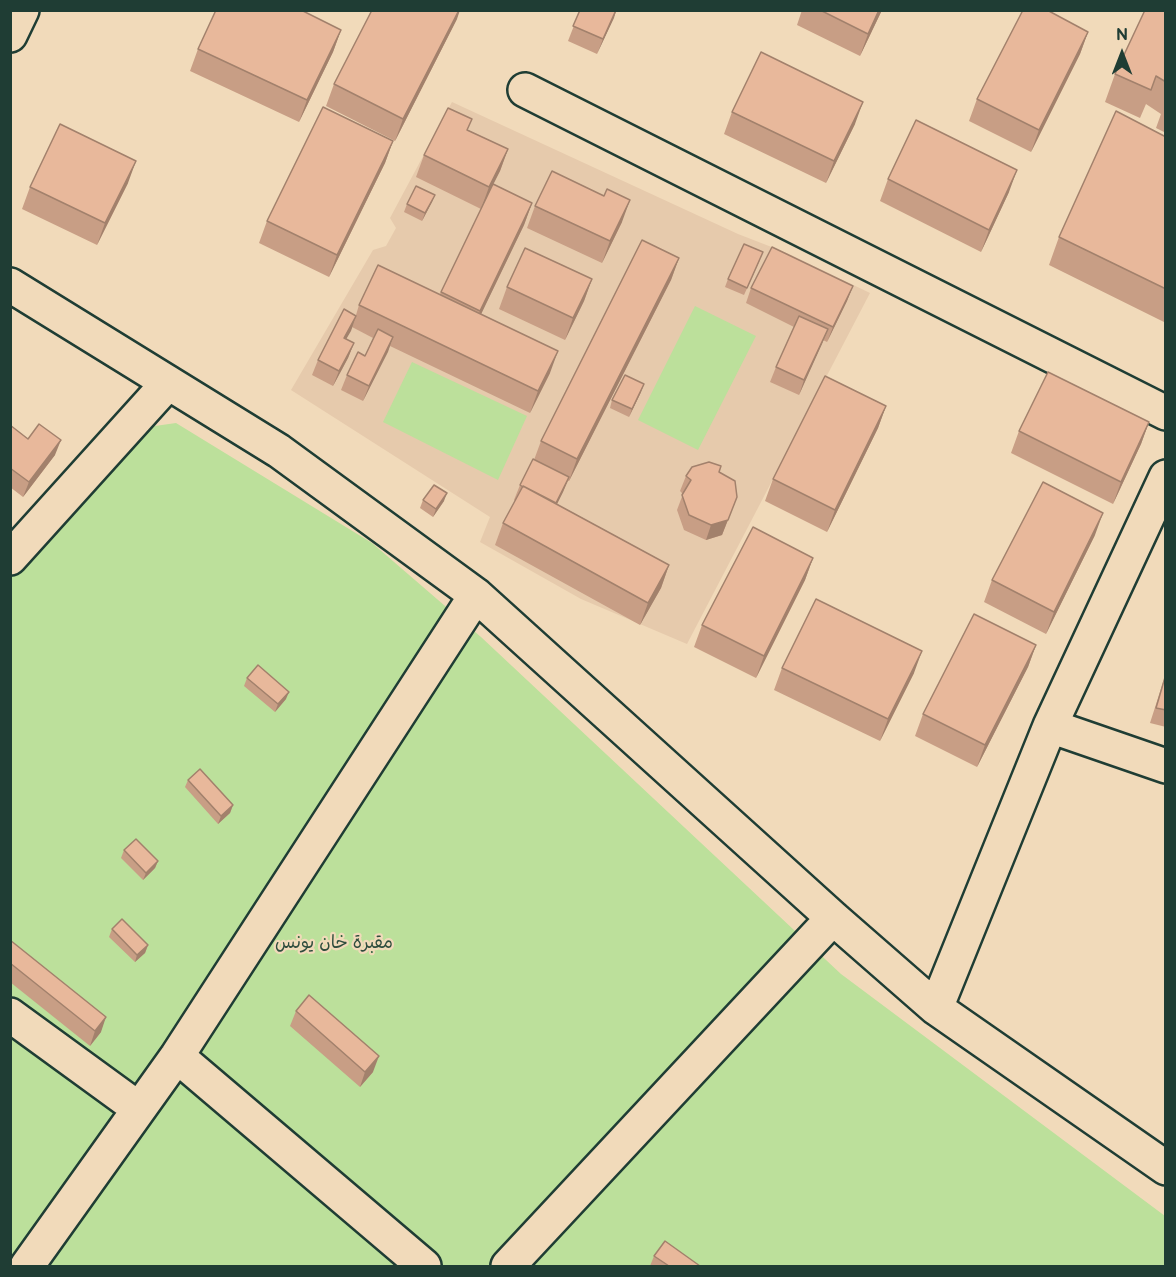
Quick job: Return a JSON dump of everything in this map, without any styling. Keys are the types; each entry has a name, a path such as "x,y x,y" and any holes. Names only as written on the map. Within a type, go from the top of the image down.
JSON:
{"street":[{"path":"10,35 22,10"},
{"path":"525,90 1166,413"},
{"path":"10,285 279,451 476,595 833,918 936,1008 1166,1168"},
{"path":"10,558 168,383"},
{"path":"936,1008 1050,726 1166,477"},
{"path":"27,1266 177,1056 476,595"},
{"path":"1050,726 1166,766"},
{"path":"508,1266 833,918"},
{"path":"10,1015 139,1109"},
{"path":"177,1056 424,1266"}],"shaded area":[{"path":"452,102 738,234 787,253 870,293 687,644 581,599 480,542 490,517 291,390 373,250 386,246 396,228 390,218"}],"green space":[{"path":"695,306 756,336 698,450 638,420"},
{"path":"412,362 527,416 498,480 383,422"},
{"name":"مقبرة خان يونس","path":"176,423 372,543 481,637 841,974 1165,1216 1165,1266 11,1266 10,573 148,427"}],"building":[{"path":"216,10 301,10 341,30 307,100 198,49"},
{"path":"372,10 459,10 403,119 334,84"},
{"path":"580,10 616,10 603,39 573,26"},
{"path":"820,10 879,10 868,34"},
{"path":"1023,10 1047,10 1088,32 1039,130 977,99"},
{"path":"1145,10 1166,10 1166,82 1156,76 1151,90 1115,74"},
{"path":"761,52 863,102 834,161 732,112"},
{"path":"323,107 393,141 337,255 267,221"},
{"path":"448,108 472,119 467,130 508,149 489,187 424,155"},
{"path":"1116,111 1166,137 1166,289 1059,237"},
{"path":"916,120 1017,170 989,230 888,179"},
{"path":"60,124 136,161 105,223 30,187"},
{"path":"552,171 604,196 607,189 630,200 610,241 535,206"},
{"path":"493,184 532,203 480,311 441,292"},
{"path":"416,186 435,195 425,213 407,204"},
{"path":"642,240 679,258 577,459 541,441"},
{"path":"744,244 763,252 747,288 728,279"},
{"path":"772,247 853,286 833,327 751,288"},
{"path":"525,248 592,279 573,318 507,287"},
{"path":"378,265 558,351 538,391 359,305"},
{"path":"344,309 356,316 344,338 354,343 339,371 318,360"},
{"path":"799,316 828,329 804,380 776,367"},
{"path":"378,329 393,337 369,386 347,375 358,352 365,356"},
{"path":"1048,372 1149,422 1121,482 1019,431"},
{"path":"625,375 644,384 632,409 612,400"},
{"path":"825,376 886,406 835,510 773,479"},
{"path":"39,424 61,440 29,482 10,468 10,425 28,439"},
{"path":"533,459 569,477 556,503 520,485"},
{"path":"709,462 721,466 719,472 735,481 737,497 728,520 711,525 689,515 682,495 691,480 686,476 692,467"},
{"path":"1043,482 1103,513 1054,612 992,580"},
{"path":"434,485 447,493 436,509 423,500"},
{"path":"523,486 669,565 648,603 503,523"},
{"path":"753,527 813,558 764,656 702,625"},
{"path":"816,599 922,651 888,719 782,668"},
{"path":"974,614 1036,645 985,745 923,714"},
{"path":"258,665 289,692 278,704 247,678"},
{"path":"1166,674 1166,710 1156,708"},
{"path":"200,769 233,805 221,816 188,780"},
{"path":"136,839 158,861 146,873 124,850"},
{"path":"122,919 148,945 137,955 112,929"},
{"path":"10,940 106,1017 95,1031 10,963"},
{"path":"309,995 379,1056 365,1072 296,1011"},
{"path":"665,1241 700,1266 669,1266 654,1256"}]}
